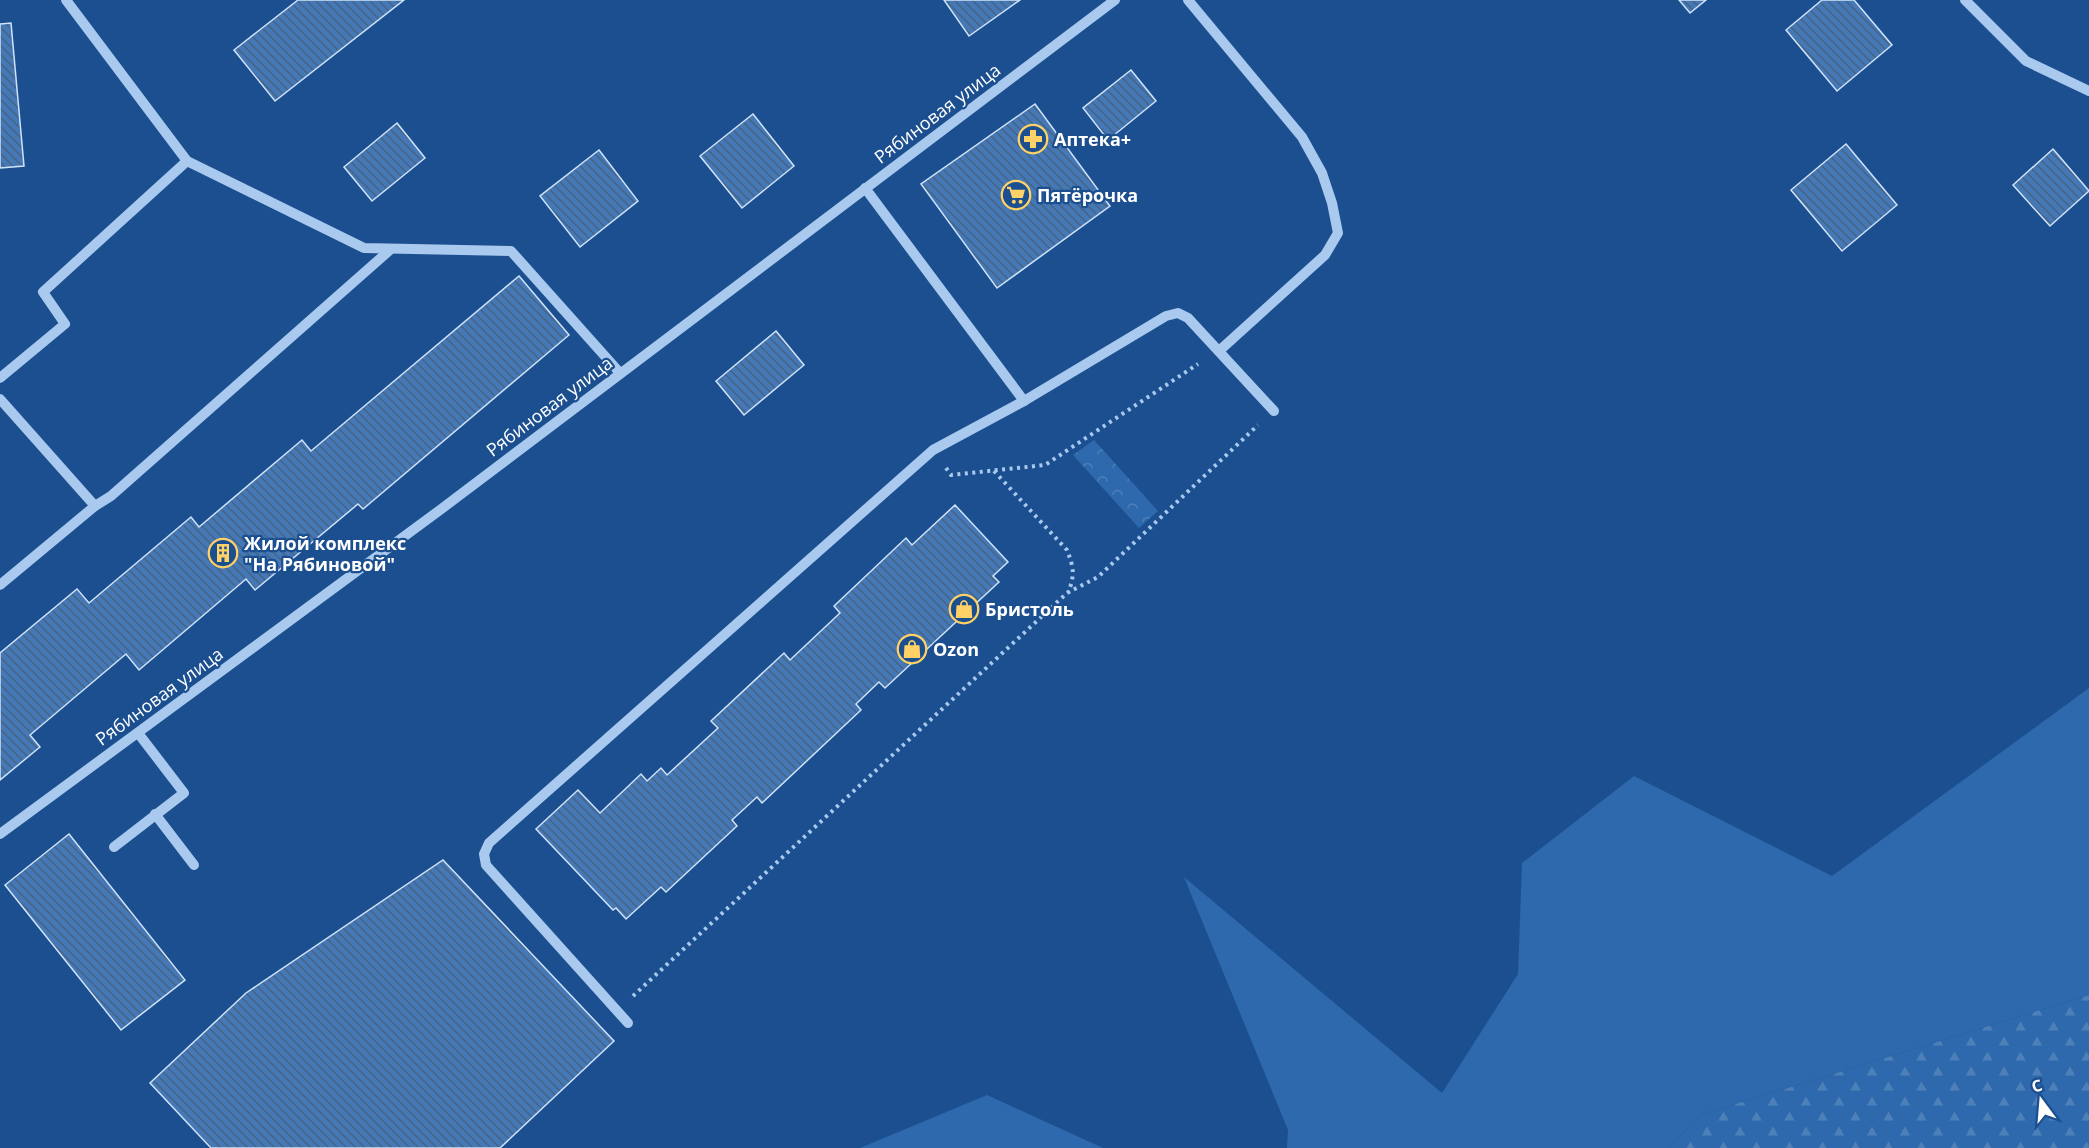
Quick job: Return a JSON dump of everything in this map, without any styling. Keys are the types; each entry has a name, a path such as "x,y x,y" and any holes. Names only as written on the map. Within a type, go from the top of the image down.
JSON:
{"street":[{"path":"66,0 187,161 364,248 511,251 620,374"},
{"name":"Рябиновая улица","path":"0,834 440,510 1115,0"},
{"path":"1188,0 1302,137 1322,173 1332,203 1338,233 1325,255 1219,351"},
{"path":"1965,0 2026,61 2089,91"},
{"path":"0,378 65,324 43,292 187,161"},
{"path":"865,188 1024,401"},
{"path":"0,585 95,506 111,496 391,249"},
{"path":"628,1023 486,865 484,854 489,843 933,450 1024,401 1166,316 1178,313 1188,318 1274,411"},
{"path":"0,399 95,506"},
{"path":"114,847 184,793 138,733"},
{"path":"155,814 194,865"}],"path":[{"path":"933,450 951,476 1045,465 1198,365"},
{"path":"617,1010 1067,593 1098,577 1240,443"},
{"path":"994,471 1067,550 1073,566 1072,581 1067,593"}],"green space":[{"path":"1094,440 1158,511 1139,528 1073,455"},
{"path":"2089,688 2089,995 1700,1115 1669,1148 1287,1148 1288,1130 1184,877 1442,1093 1518,974 1522,863 1634,776 1832,876"},
{"path":"2089,995 2089,1148 1669,1148 1700,1115"},
{"path":"987,1095 1103,1148 860,1148"}],"building":[{"path":"298,0 404,0 275,101 234,50"},
{"path":"944,0 1020,0 969,36"},
{"path":"1679,0 1706,0 1690,13"},
{"path":"1822,0 1854,0 1892,45 1837,91 1786,30"},
{"path":"11,23 24,166 0,168 0,24"},
{"path":"1131,70 1156,101 1108,140 1083,108"},
{"name":"Пятёрочка","path":"1035,104 1110,206 997,288 921,184"},
{"path":"753,114 794,166 742,208 700,156"},
{"path":"397,123 425,158 372,201 344,167"},
{"path":"1846,144 1897,205 1842,251 1791,190"},
{"path":"2053,149 2089,191 2050,226 2013,185"},
{"path":"599,150 638,201 580,247 540,196"},
{"name":"Жилой комплекс \"На Рябиновой\"","path":"519,276 569,335 363,509 358,504 255,590 246,579 139,670 126,654 30,735 40,747 0,780 0,653 77,589 89,603 191,517 199,527 302,440 311,451"},
{"path":"776,331 804,365 744,415 716,381"},
{"path":"955,505 1008,562 993,576 999,582 885,688 879,682 856,704 861,710 762,803 757,797 732,820 737,826 666,892 661,887 626,919 616,908 613,910 536,829 578,790 600,813 641,774 647,781 661,768 667,775 718,728 711,721 784,653 790,660 840,613 834,606 906,538 912,545"},
{"path":"69,834 185,980 121,1030 5,885"},
{"path":"443,860 614,1041 500,1148 211,1148 150,1083 246,993"}],"place":[{"name":"Аптека+","path":"1033,139"},
{"name":"Пятёрочка","path":"1016,195"},
{"name":"Жилой комплекс \"На Рябиновой\"","path":"223,553"},
{"name":"Бристоль","path":"964,609"},
{"name":"Ozon","path":"912,649"}]}
